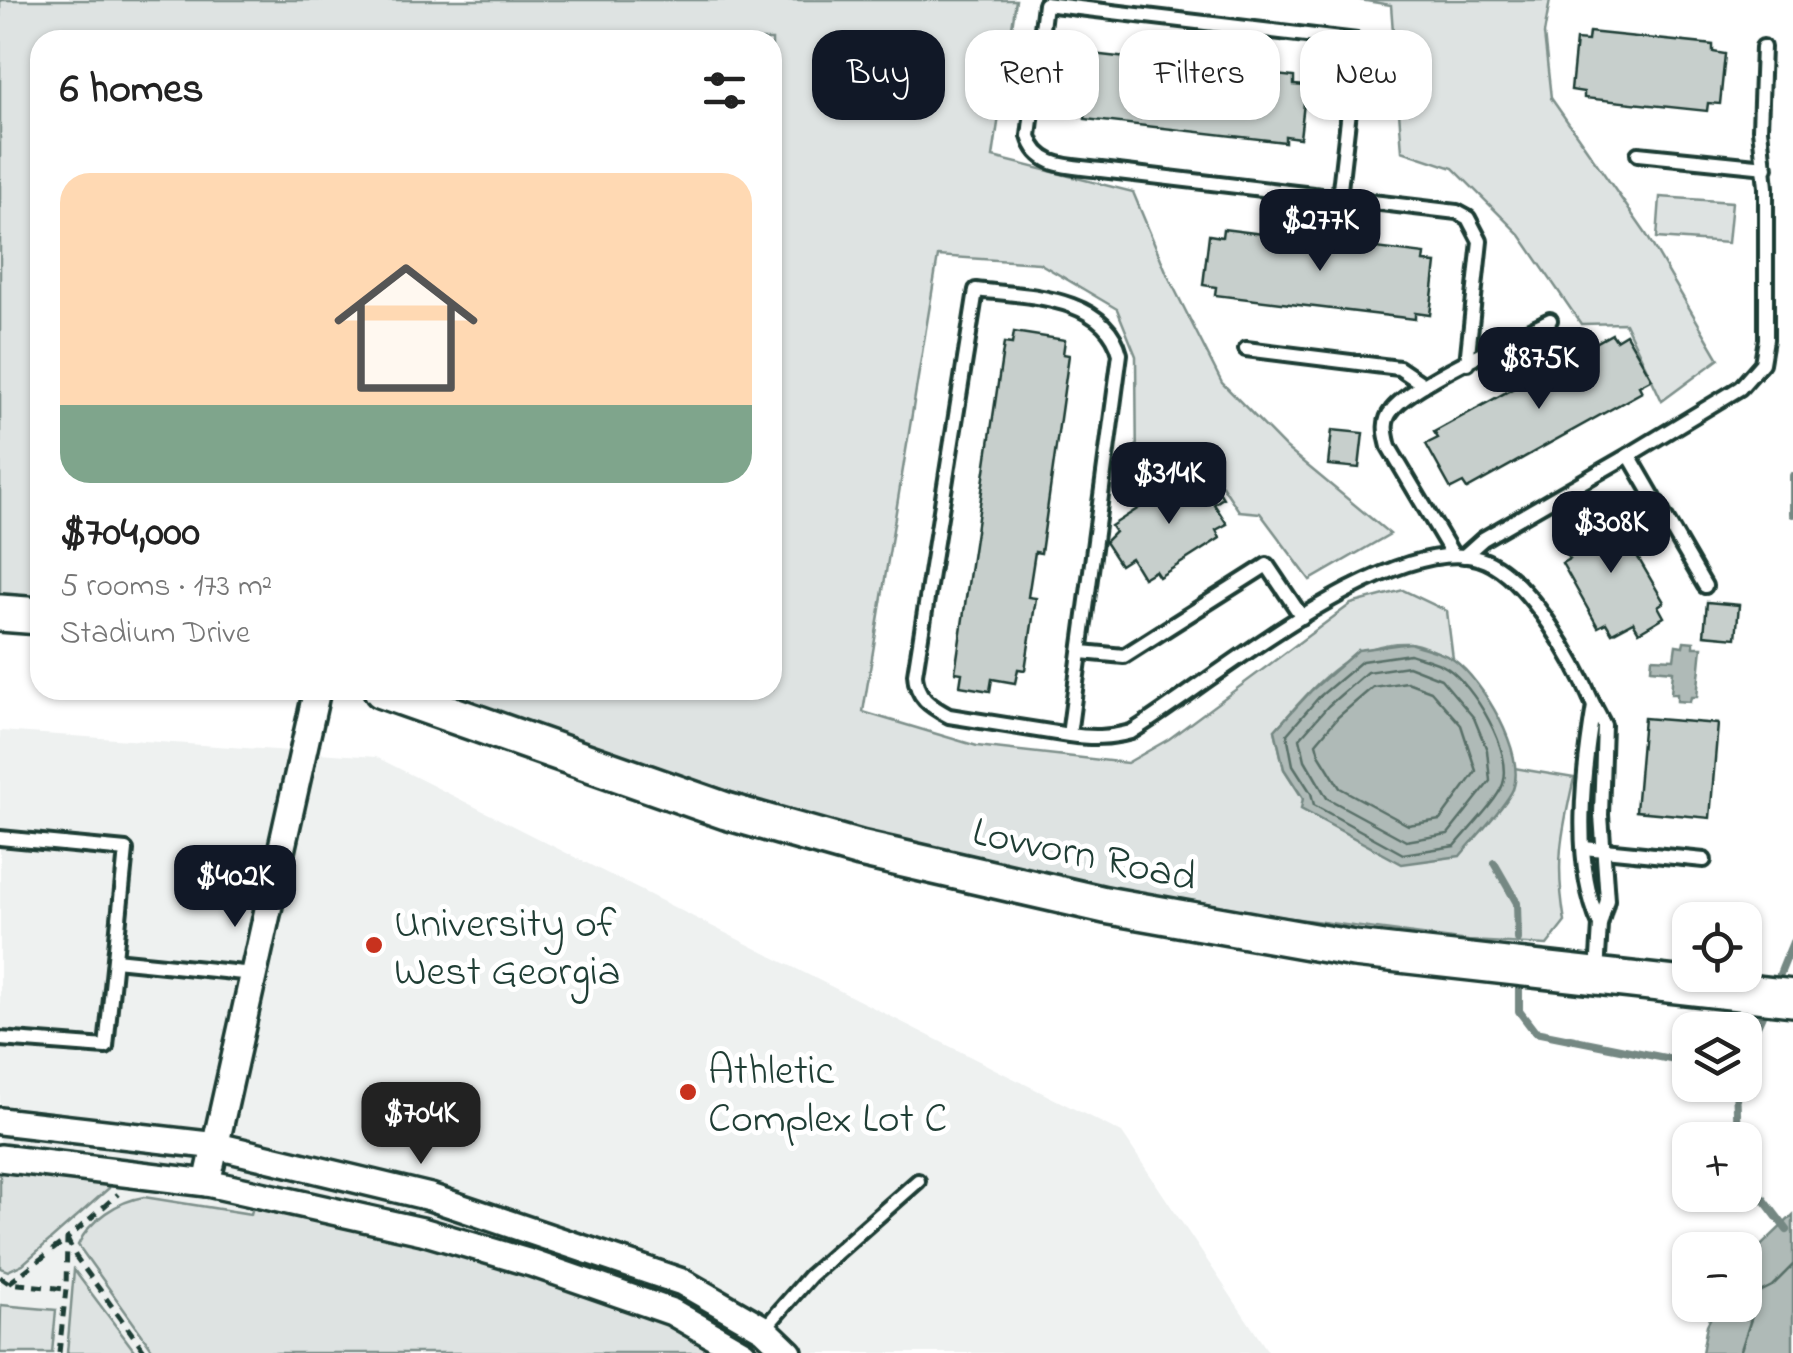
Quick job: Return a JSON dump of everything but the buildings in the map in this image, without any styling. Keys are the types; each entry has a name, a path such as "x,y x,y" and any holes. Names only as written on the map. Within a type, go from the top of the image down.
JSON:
{"street":[{"path":"0,612 30,615"},
{"path":"207,1184 315,700"},
{"name":"Lovvorn Road","path":"410,700 726,811 860,849 1105,905 1354,949 1793,998"},
{"path":"0,1122 216,1146 448,1203 682,1282 764,1328 789,1353"},
{"path":"0,1158 207,1184 422,1230 531,1262 672,1312 743,1353"}],"lane":[{"path":"1339,198 1356,41 1045,4 1029,136 1040,157 1065,165 1339,198 1456,212 1468,218 1480,240 1466,363"},
{"path":"1458,556 1740,388 1762,363 1766,339 1766,167 1760,129 1763,46"},
{"path":"1638,154 1766,167"},
{"path":"1069,735 1120,354 1116,337 1093,316 1058,301 976,290 914,674 923,699 949,716 1069,735 1109,738 1131,732 1302,617 1385,570 1439,555 1485,560 1530,596 1604,725 1600,815 1607,900 1600,925 1597,978"},
{"path":"1458,556 1390,448 1384,428 1392,409 1424,385 1550,320"},
{"path":"1246,349 1399,368 1424,385"},
{"path":"1629,455 1705,586"},
{"path":"1082,652 1124,656 1267,565 1302,617"},
{"path":"1594,706 1584,848 1590,902 1600,925"},
{"path":"0,838 126,850 106,1047 0,1039"},
{"path":"1584,848 1704,860"},
{"path":"115,960 253,974"},
{"path":"764,1328 810,1276 918,1181"}],"path":[{"path":"10,1283 125,1188"},
{"path":"59,1353 67,1238"},
{"path":"67,1238 76,1257 146,1353"},
{"path":"0,1278 10,1283 66,1289"}],"shaded area":[{"path":"0,0 1016,0 1012,30 965,30 965,120 998,120 993,157 1133,192 1168,276 1222,383 1286,448 1390,534 1310,580 1260,513 1239,511 1201,454 1137,476 1136,356 1117,309 1039,263 938,256 863,712 977,746 1127,763 1169,739 1351,604 1403,590 1447,611 1453,659 1409,643 1387,644 1333,670 1275,730 1284,769 1303,799 1513,789 1514,768 1574,778 1561,849 1565,922 1547,945 1468,941 1154,900 942,859 462,700 782,700 782,30 30,30 30,599 0,597"},
{"path":"1360,0 1550,0 1544,34 1551,98 1646,234 1719,359 1662,401 1625,323 1581,324 1520,235 1453,168 1402,151 1400,120 1432,120 1432,30 1393,30 1391,5"},
{"path":"1660,197 1732,202 1728,243 1657,238"},
{"name":"University of West Georgia","path":"0,731 376,757 1122,1133 1269,1353 0,1353"},
{"path":"0,1162 111,1175 109,1188 23,1264 8,1271 0,1268"},
{"path":"144,1197 251,1214 255,1199 345,1218 637,1305 725,1353 155,1353 78,1245 105,1213"},
{"path":"74,1270 136,1353 67,1353"},
{"path":"1,1305 56,1310 52,1353 0,1353"}],"water":[{"path":"1684,641 1702,647 1697,697 1691,697 1690,702 1677,701 1677,694 1671,694 1673,671 1651,669 1652,658 1674,659 1676,645 1683,646"},
{"path":"1410,643 1449,657 1477,684 1508,738 1516,774 1509,796 1460,856 1402,864 1301,809 1303,798 1284,769 1275,730 1312,690 1358,650"},
{"path":"1793,1215 1793,1353 1702,1353 1708,1322 1762,1322 1762,1245"}],"waterway":[{"path":"1793,476 1793,514"},
{"path":"1494,863 1517,903 1518,939"},
{"path":"1780,974 1793,942"},
{"path":"1519,984 1519,1011 1535,1032 1672,1059"},
{"path":"1737,1102 1737,1122"},
{"path":"1762,1197 1787,1230"}],"place":[{"name":"University of West Georgia","path":"374,945"},
{"name":"Athletic Complex Lot C","path":"688,1092"}]}
